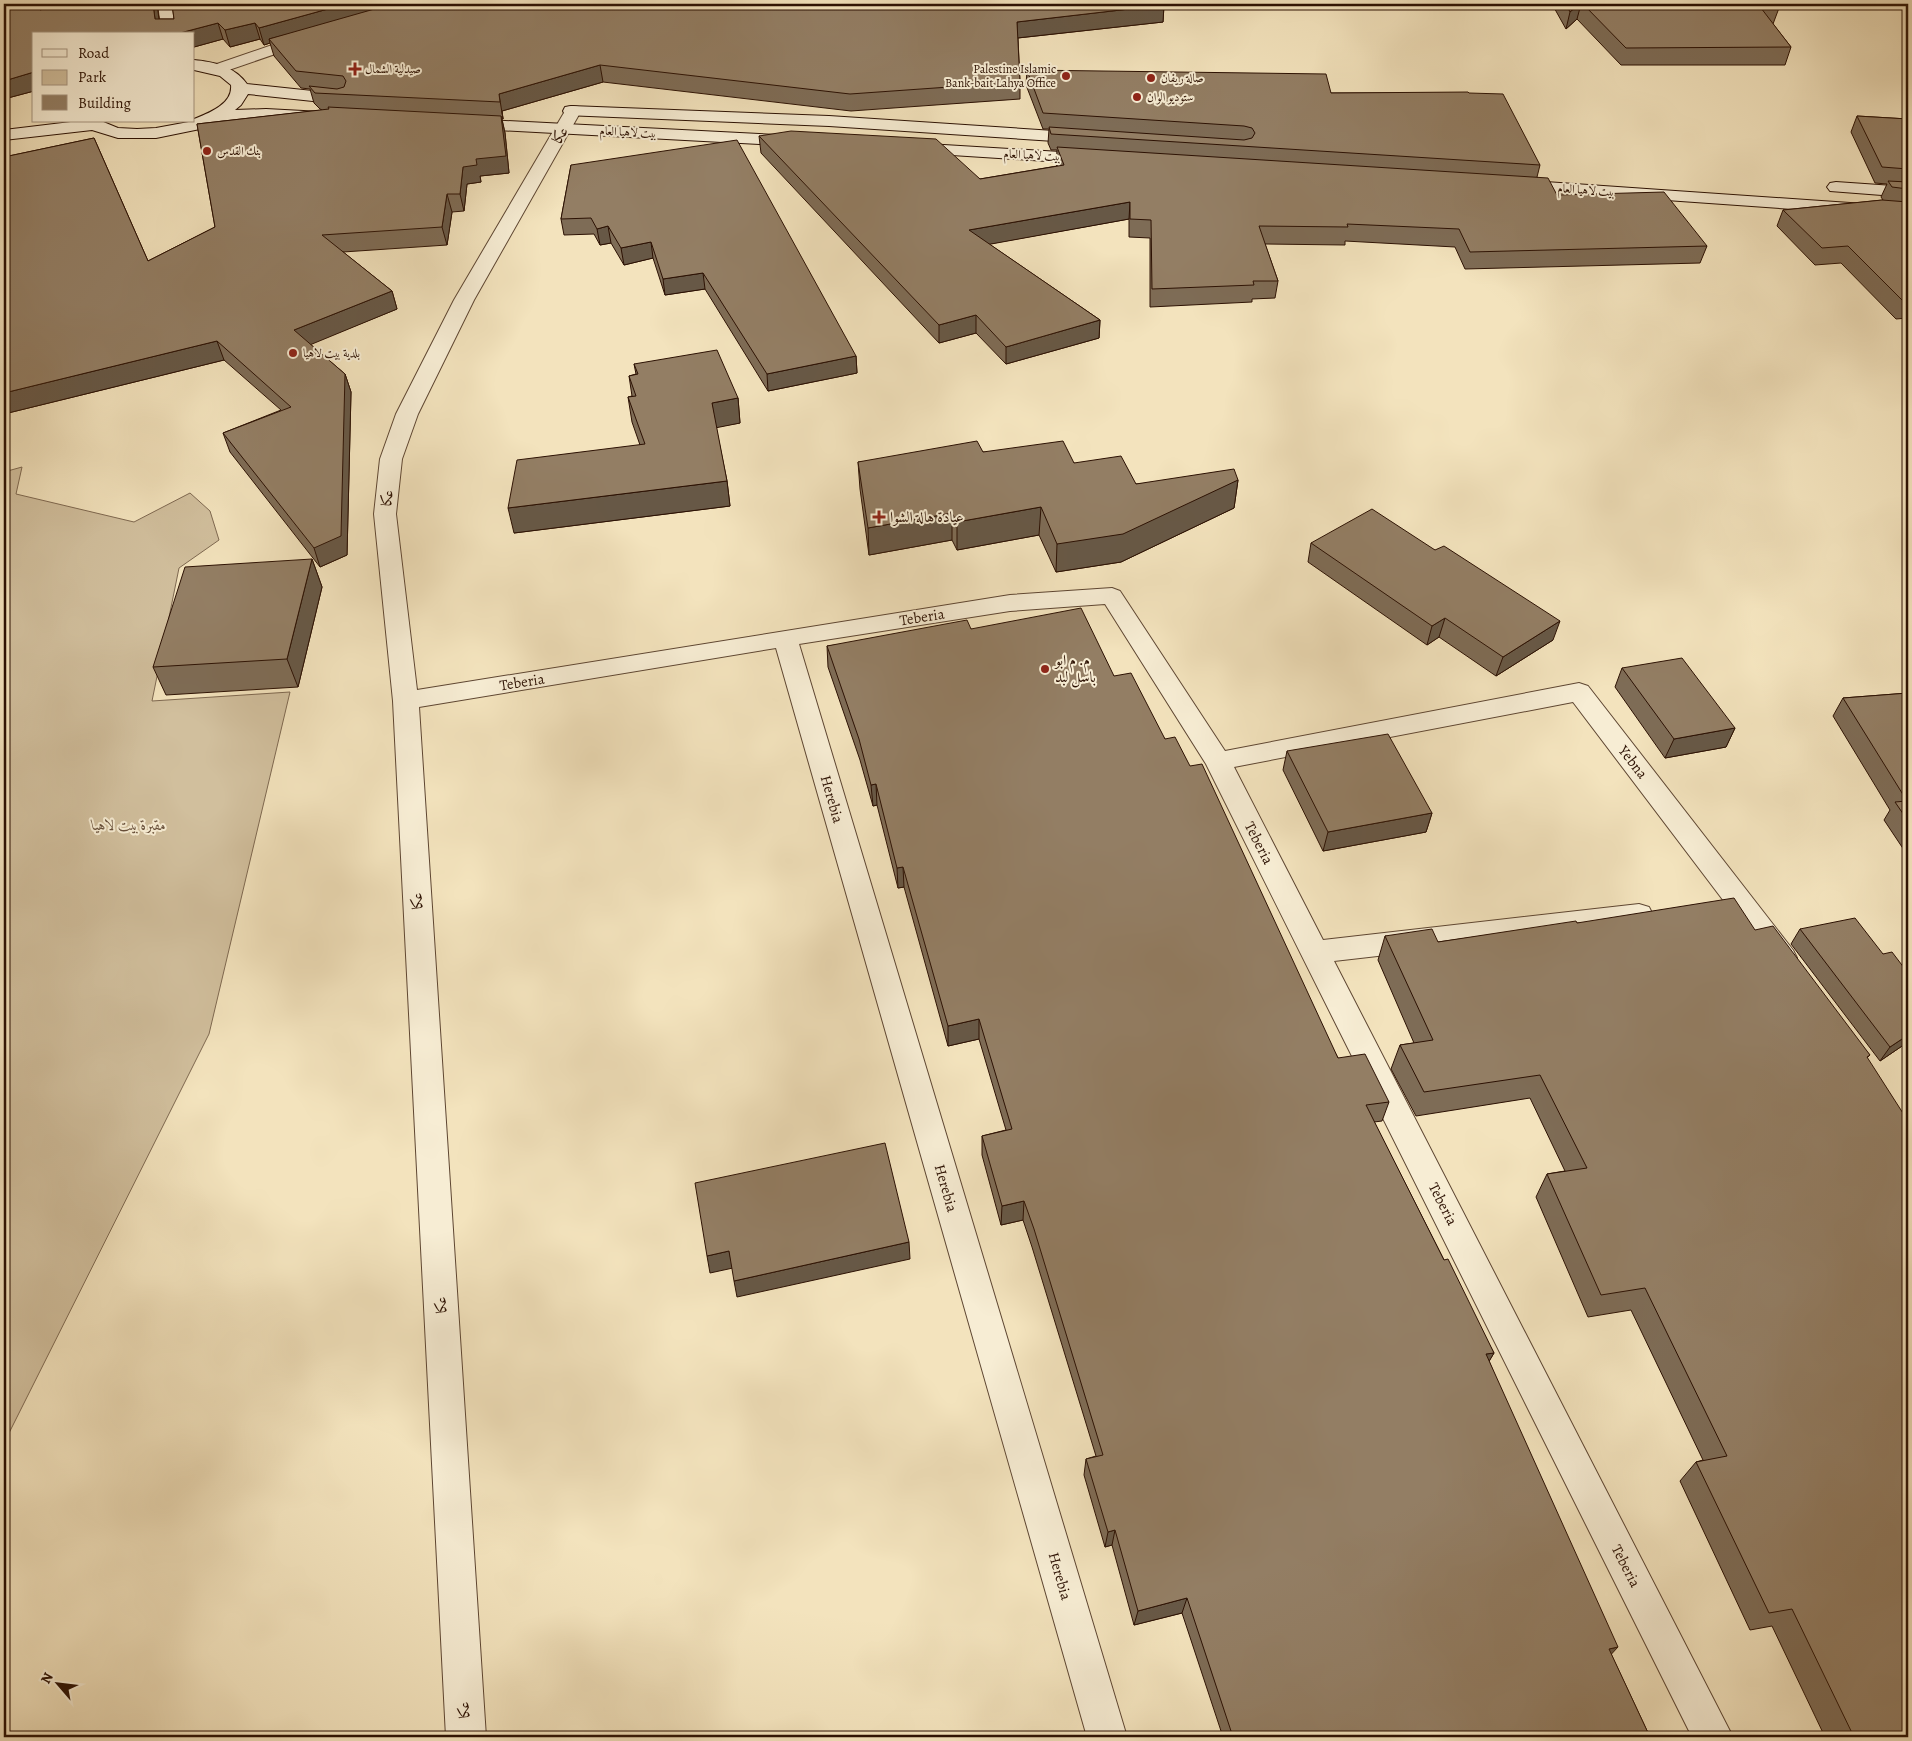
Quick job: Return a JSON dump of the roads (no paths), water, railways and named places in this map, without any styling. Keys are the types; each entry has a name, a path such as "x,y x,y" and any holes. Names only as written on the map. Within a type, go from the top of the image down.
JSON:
{"street":[{"path":"166,4 170,32"},
{"path":"217,68 318,35"},
{"path":"4,135 90,123 120,133 157,133 189,127 216,116 232,105 240,94 236,78 217,68 195,65"},
{"path":"240,88 353,100"},
{"name":"عكا","path":"466,1737 406,701 385,514 391,459 407,414 464,300 564,129 564,110"},
{"name":"بيت لاهيا العام","path":"564,110 829,121 1105,140"},
{"path":"216,116 266,114 332,117"},
{"name":"بيت لاهيا العام","path":"448,123 810,142"},
{"name":"بيت لاهيا العام","path":"899,147 1108,160"},
{"name":"بيت لاهيا العام","path":"1495,184 1908,212"},
{"path":"1824,186 1908,192"},
{"name":"Teberia","path":"406,701 1010,603 1112,596 1218,760 1713,1737"},
{"name":"Herebia","path":"785,638 1107,1737"},
{"name":"Yebna","path":"1218,760 1579,692 1742,903 1795,975"},
{"path":"1712,907 1742,903"},
{"path":"1315,952 1662,912"},
{"path":"446,1366 466,1737"}],"place":[{"name":"صيدلية الشمال","path":"355,69"},
{"name":"Palestine Islamic Bank-bait Lahya Office","path":"1066,76"},
{"name":"صالة ريفان","path":"1151,78"},
{"name":"ستوديو الوان","path":"1137,97"},
{"name":"بنك القدس","path":"207,151"},
{"name":"بلدية بيت لاهيا","path":"293,353"},
{"name":"عيادة هالة الشوا","path":"879,517"},
{"name":"م. م ابو باسل لبد","path":"1045,669"}],"park label":[{"name":"مقبرة بيت لاهيا","path":"129,825"}]}
